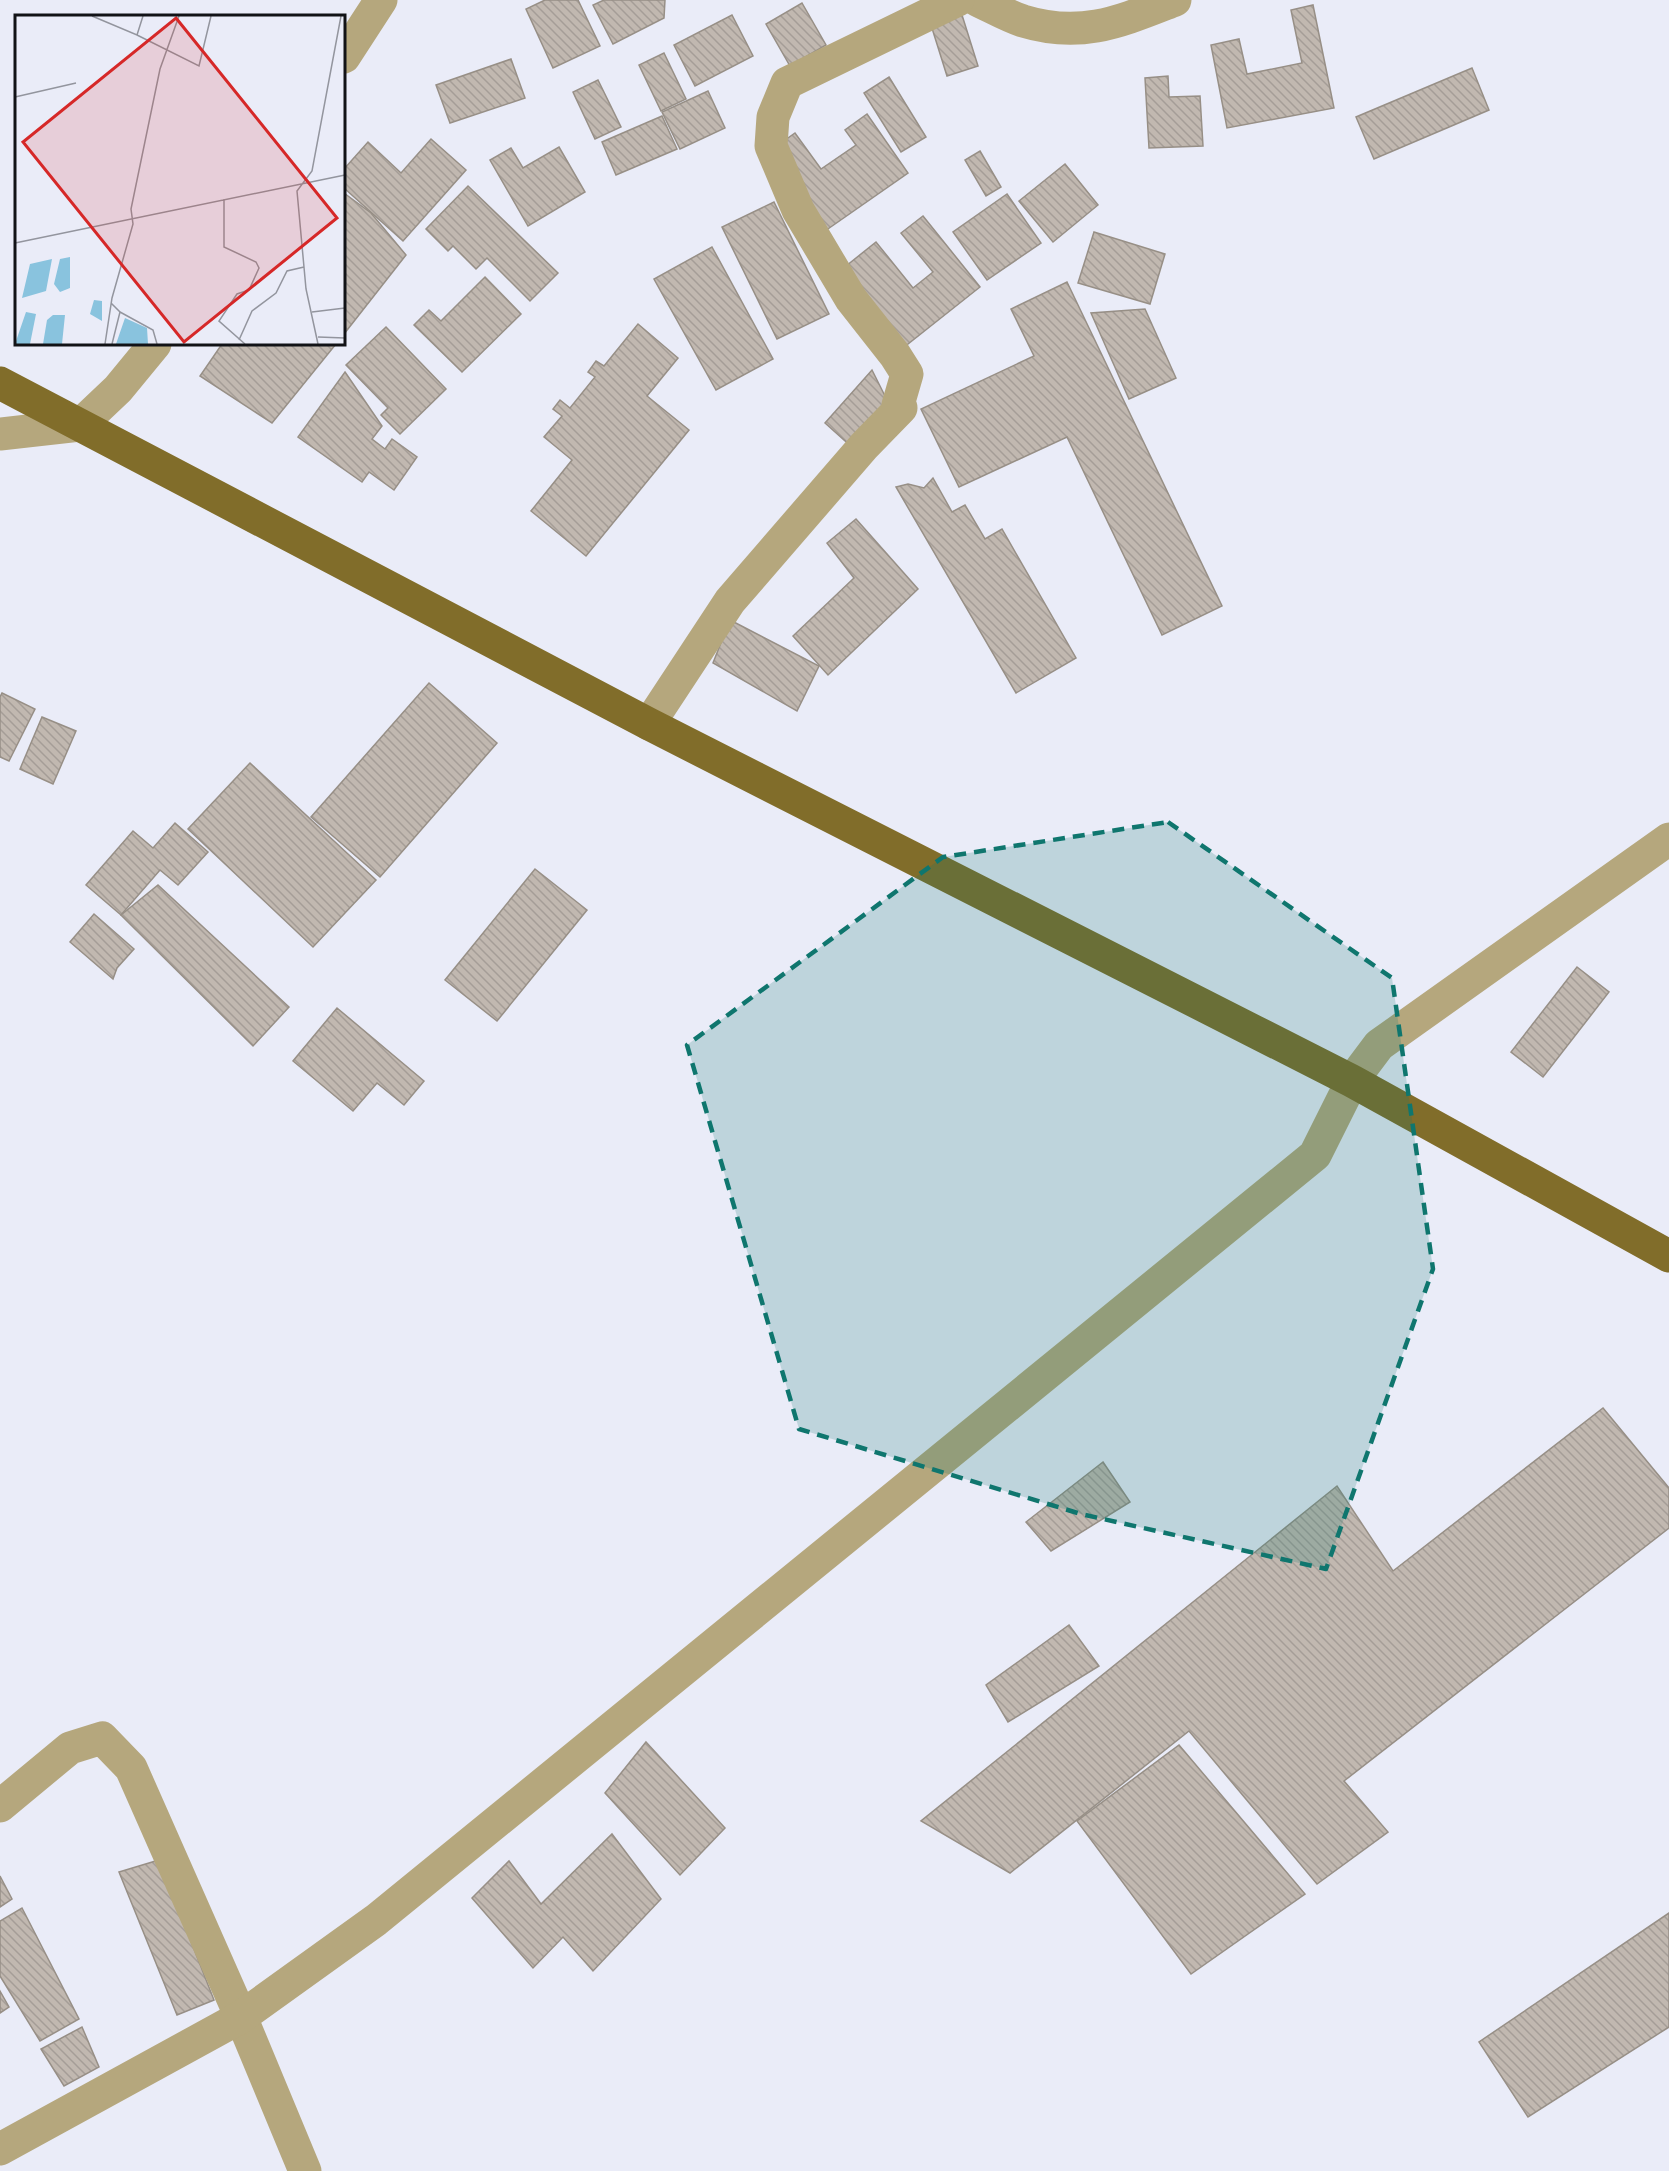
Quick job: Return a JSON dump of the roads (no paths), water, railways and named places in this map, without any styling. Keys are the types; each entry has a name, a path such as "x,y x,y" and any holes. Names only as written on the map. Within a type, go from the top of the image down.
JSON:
{"main road":[{"path":"0,383 649,724 1352,1081 1669,1256"}],"street":[{"path":"345,55 381,0"},
{"path":"649,724 730,601 864,447 902,408 898,405 907,375 895,355 851,299 815,239 798,210 771,146 773,117 787,83 958,0"},
{"path":"977,0 1023,21 1071,29 1117,23 1175,0"},
{"path":"0,434 80,425 118,389 154,345"},
{"path":"0,2149 240,2017 376,1920 1315,1155 1352,1081 1379,1045 1669,839"},
{"path":"0,1806 70,1748 102,1738 131,1768 305,2171"}]}
